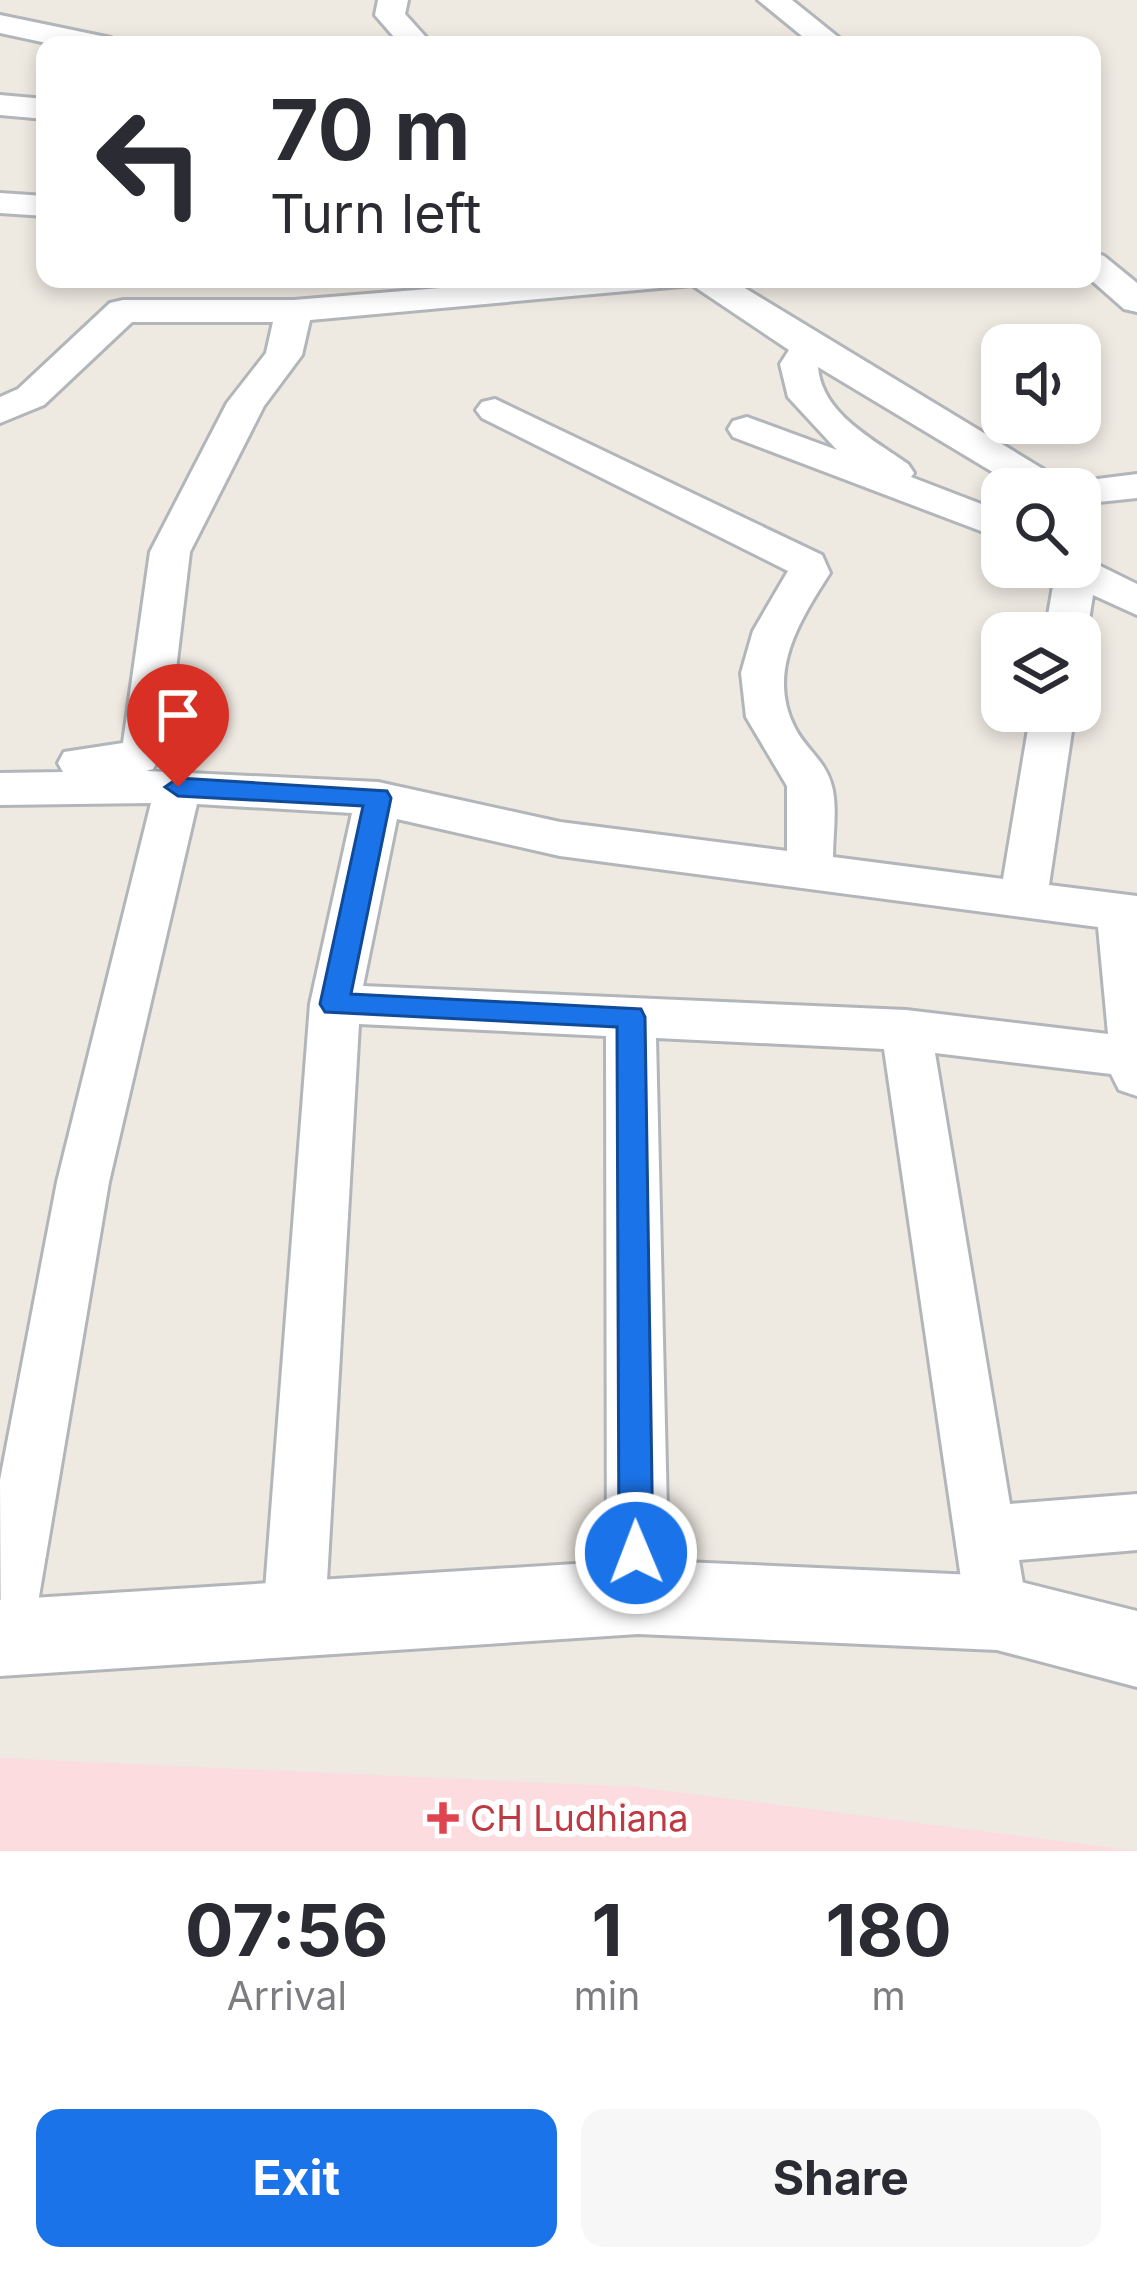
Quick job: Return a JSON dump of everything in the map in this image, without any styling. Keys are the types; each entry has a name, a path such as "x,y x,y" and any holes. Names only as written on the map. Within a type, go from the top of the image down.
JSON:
{"street":[{"path":"393,0 390,15 410,36"},
{"path":"772,0 821,36"},
{"path":"0,24 57,36"},
{"path":"0,104 36,109"},
{"path":"0,203 36,205"},
{"path":"1101,258 1137,252"},
{"path":"1101,267 1137,301"},
{"path":"0,412 31,397 130,295 294,310 567,288"},
{"path":"720,288 1015,468"},
{"path":"22,788 78,764 126,760 141,753 170,552 237,419 284,355 294,310"},
{"path":"810,346 798,375 812,402 917,491"},
{"path":"495,410 808,565 809,573 778,613 765,656 770,719 810,786 810,868"},
{"path":"747,428 981,517"},
{"path":"1101,490 1137,486"},
{"path":"1101,583 1137,602"},
{"path":"1024,896 1050,732"},
{"path":"22,788 178,787 378,798 560,839 1128,913 1135,1063 906,1030 334,1004"},
{"path":"178,787 83,1182 1,1638 638,1597 997,1613 1137,1649"},
{"path":"294,1616 334,1004 378,798"},
{"path":"631,1017 638,1597"},
{"path":"906,1030 997,1613"},
{"path":"988,1534 1137,1522"}],"shaded area":[{"name":"CH Ludhiana","path":"0,1758 636,1787 1137,1851 0,1851"}],"place":[{"name":"CH Ludhiana","path":"443,1818"}],"route":[{"path":"178,787 378,798 334,1004 631,1017 636,1553"}]}
